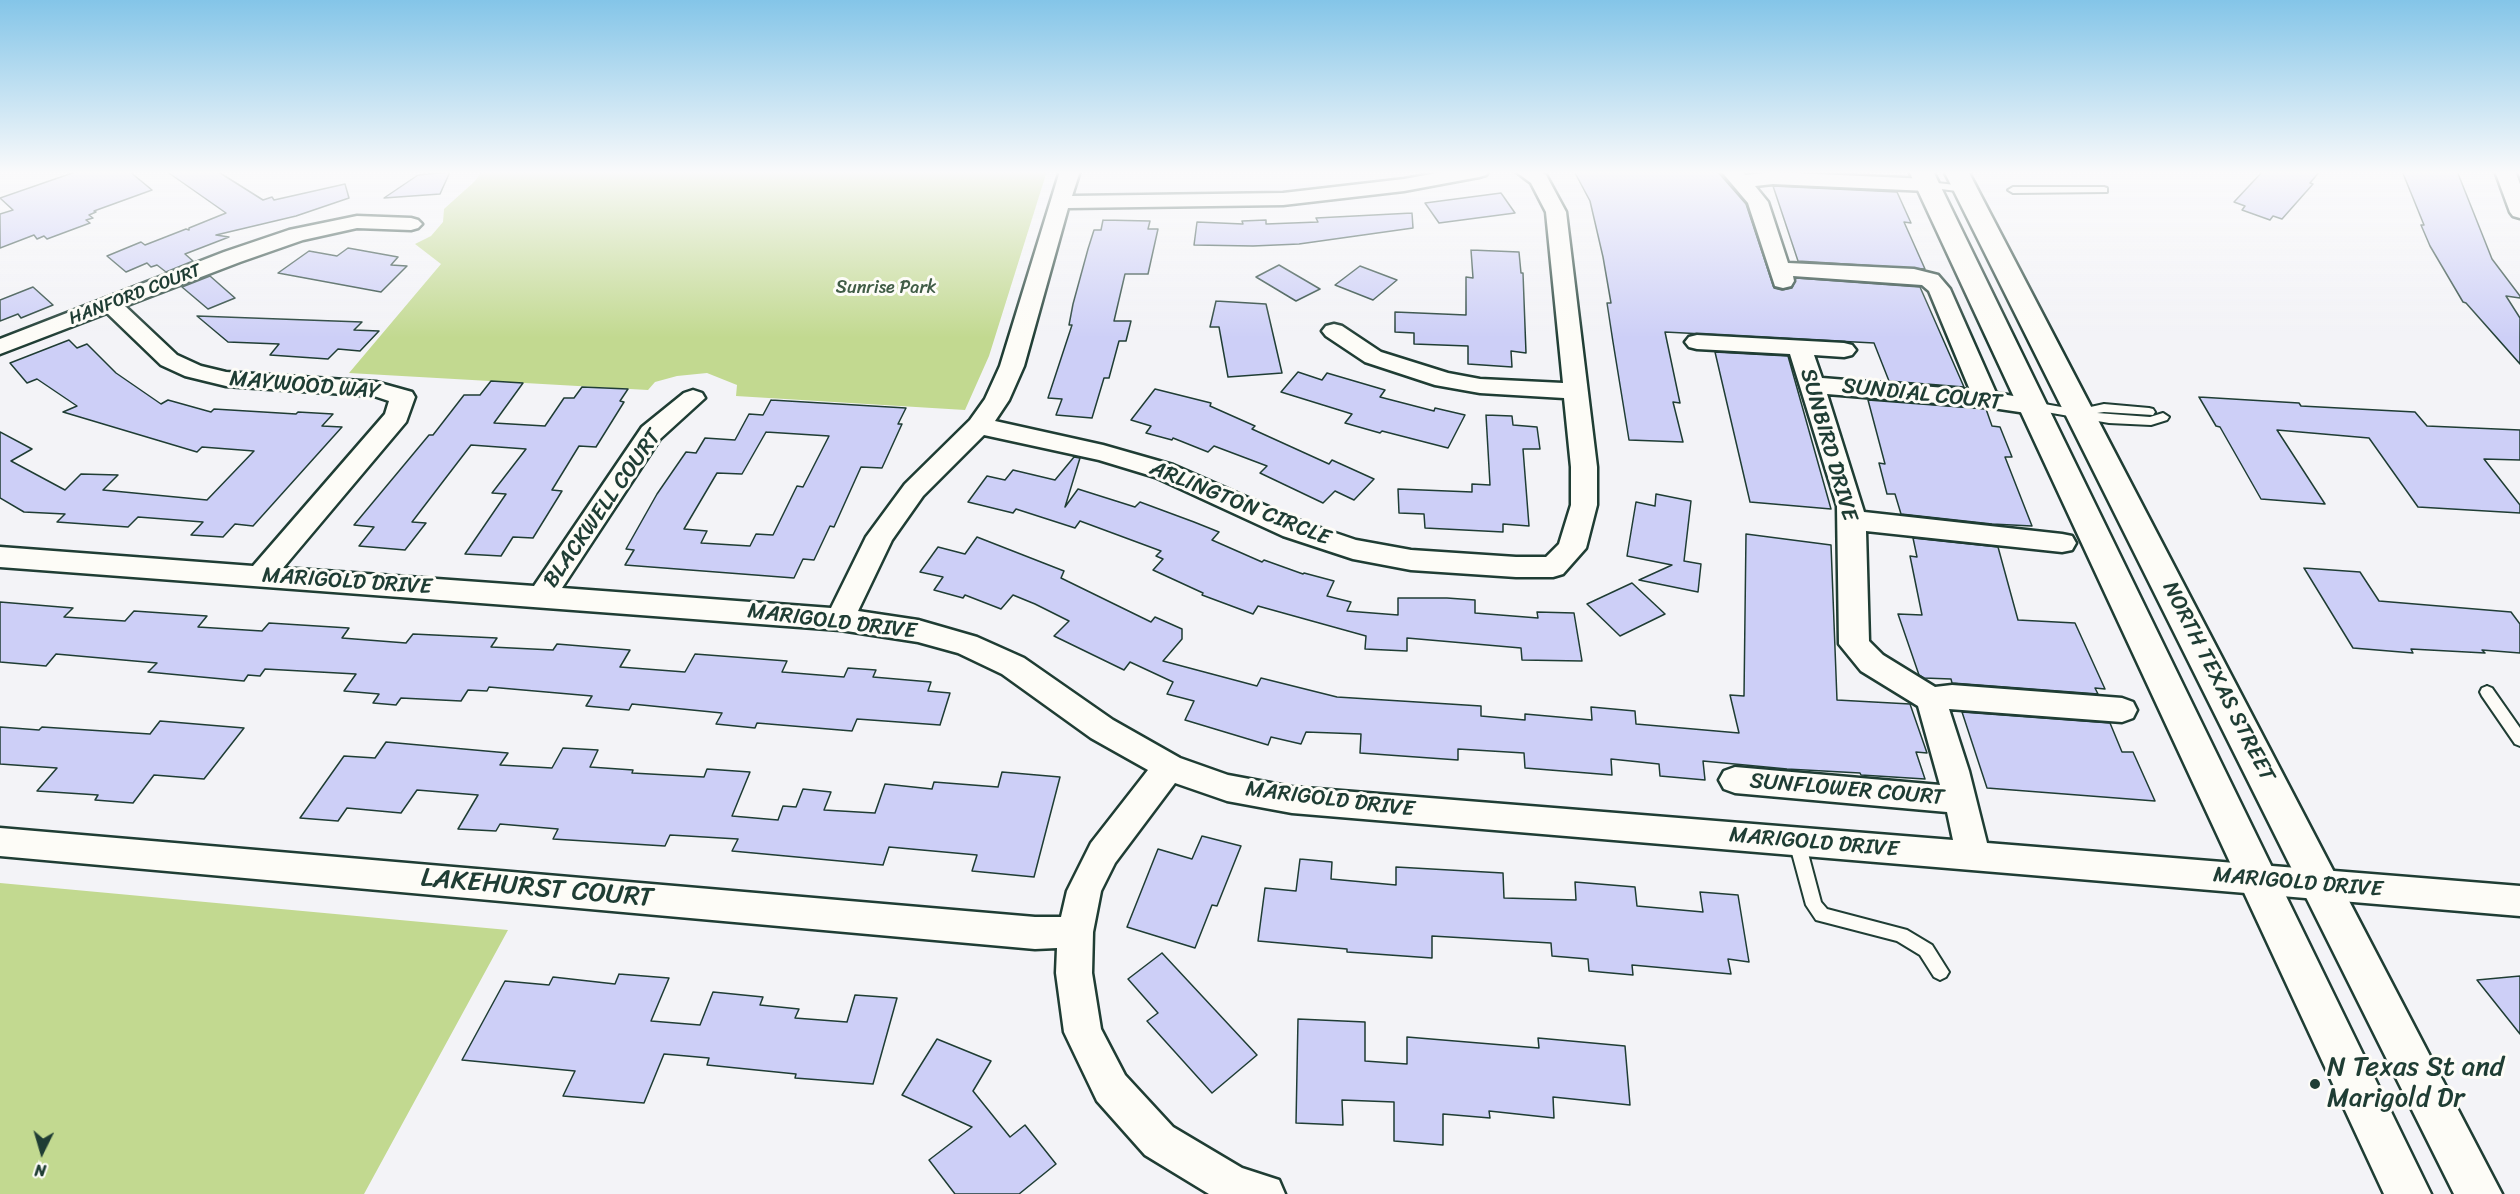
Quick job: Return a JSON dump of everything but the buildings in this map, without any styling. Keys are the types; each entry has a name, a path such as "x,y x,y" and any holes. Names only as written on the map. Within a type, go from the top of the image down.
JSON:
{"main road":[{"name":"NORTH TEXAS STREET","path":"1947,227 2408,1194"},
{"name":"NORTH TEXAS STREET","path":"1985,227 2479,1194"}],"street":[{"name":"HANFORD COURT","path":"0,347 232,257 308,232 334,227"},
{"path":"840,619 887,527 914,490 979,426 997,400 1012,366 1052,227"},
{"name":"ARLINGTON CIRCLE","path":"979,426 1103,453 1164,471 1293,529 1353,549 1411,560 1516,567 1553,567 1572,548 1584,505 1584,467 1558,227"},
{"path":"1766,227 1781,275 1914,276 1930,280 1939,289 1986,399"},
{"name":"MAYWOOD WAY","path":"110,304 127,317 169,360 192,371 226,379 376,389 403,398 397,416 260,576"},
{"path":"1334,331 1373,357 1444,380 1480,386 1576,391"},
{"path":"1697,342 1844,350"},
{"name":"SUNBIRD DRIVE","path":"1800,347 1850,506 1854,644 1872,663 1931,699"},
{"name":"SUNDIAL COURT","path":"1811,385 1986,399 2033,406"},
{"name":"BLACKWELL COURT","path":"542,596 651,433 693,398"},
{"path":"1852,520 2062,543"},
{"name":"MARIGOLD DRIVE","path":"0,557 840,619 918,631 967,645 1013,666 1102,729 1169,767 1227,788 1292,800 2520,901"},
{"path":"1974,857 1931,699 1952,697 2122,710"},
{"path":"1169,767 1103,853 1084,891 1075,932 1074,973 1083,1032 1111,1088 1159,1141 1234,1186 1265,1194"},
{"name":"SUNFLOWER COURT","path":"1735,780 1960,800"},
{"name":"LAKEHURST COURT","path":"0,842 1023,932 1075,932"}],"lane":[{"path":"2033,406 2109,418 2151,421 2163,417 2146,411 2104,408 2079,413"},
{"path":"2487,692 2520,740"},
{"path":"1797,842 1814,905 1822,915 1901,935 1926,950 1940,972"}],"green space":[{"name":"Sunrise Park","path":"439,227 1030,227 989,356 965,410 736,396 737,385 707,373 677,376 655,382 648,390 349,373 441,264 415,244 431,236"},
{"path":"0,883 508,930 364,1194 0,1194"}],"place":[{"name":"N Texas St and Marigold Dr","path":"2315,1084"}]}
